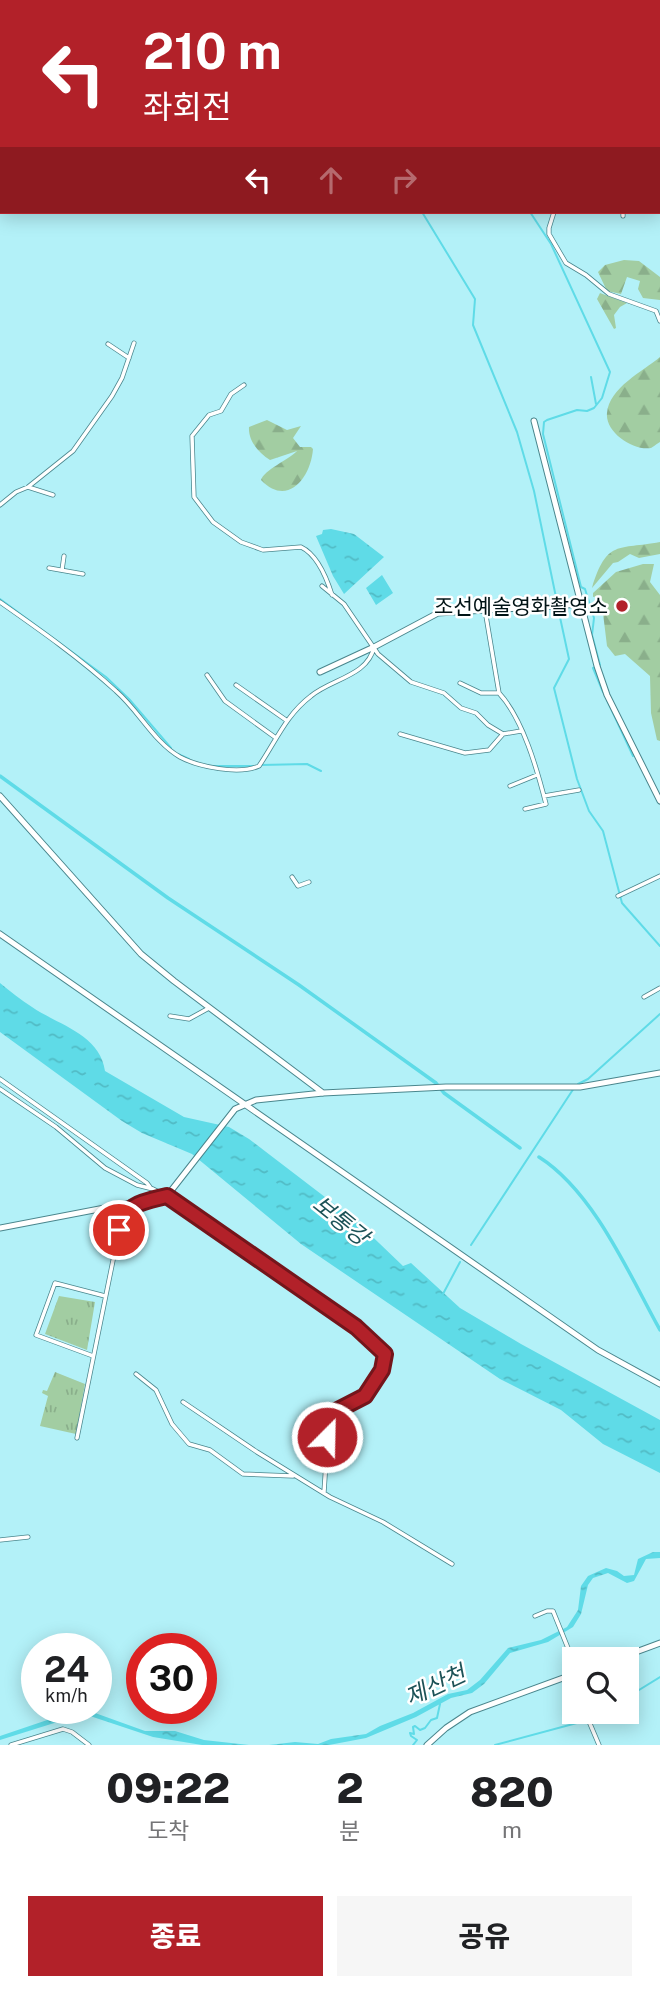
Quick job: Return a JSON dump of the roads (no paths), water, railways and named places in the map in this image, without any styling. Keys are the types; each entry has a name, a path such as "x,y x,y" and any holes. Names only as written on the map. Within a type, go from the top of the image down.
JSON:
{"main road":[{"path":"534,421 597,666 607,695 660,801"},
{"path":"320,672 374,648 438,613 582,604"},
{"path":"0,796 141,954 323,1093"},
{"path":"0,934 598,1350 660,1384"},
{"path":"0,1228 167,1196 234,1109 256,1100 323,1093 446,1087 580,1087 660,1073"},
{"path":"639,1651 660,1643"},
{"path":"427,1745 470,1712 562,1678"}],"street":[{"path":"553,214 549,234 566,263 609,294 656,311 660,321"},
{"path":"0,505 16,492 28,487 73,451 89,432 112,396 134,343"},
{"path":"108,344 129,358"},
{"path":"244,385 231,394 221,411 209,415 192,436 194,497 213,522 241,542 263,550 302,547 307,550 319,567 332,595"},
{"path":"28,487 53,495"},
{"path":"62,570 64,556"},
{"path":"50,568 83,574"},
{"path":"322,586 344,604 378,654 411,682 444,694 503,734"},
{"path":"0,602 113,688 167,747 181,757 206,766 226,769 257,768 271,750 286,720 314,693 364,666 372,656 374,648"},
{"path":"485,610 499,693 509,705 521,731 546,803 525,809"},
{"path":"207,675 225,701 276,738"},
{"path":"460,683 481,693 499,693"},
{"path":"236,685 286,720"},
{"path":"400,734 465,753 489,750 503,734 521,731"},
{"path":"510,786 537,775"},
{"path":"544,796 579,790"},
{"path":"618,896 660,876"},
{"path":"292,877 298,886 309,882"},
{"path":"644,997 660,988"},
{"path":"170,1016 189,1019 209,1008"},
{"path":"0,1079 150,1187"},
{"path":"0,1089 56,1127 104,1168 137,1185 150,1187 167,1196 356,1327 385,1354 382,1370 367,1395 334,1412 324,1422 327,1447 324,1492"},
{"path":"77,1438 122,1216 140,1202"},
{"path":"93,1356 36,1335 55,1283 105,1296"},
{"path":"136,1374 156,1390 172,1424 189,1444 210,1450 243,1474 295,1476"},
{"path":"183,1402 333,1499 383,1522 452,1564"},
{"path":"0,1540 28,1537"},
{"path":"535,1616 553,1611 568,1647"},
{"path":"591,1724 599,1745"},
{"path":"11,1745 63,1730 72,1732 89,1745"}],"water":[{"path":"323,530 354,534 384,557 344,594 316,536 322,534"},
{"path":"382,575 393,593 376,605 366,588"},
{"name":"보통강","path":"0,983 32,1007 87,1039 101,1058 105,1071 184,1117 229,1127 249,1139 355,1220 403,1266 411,1263 460,1308 660,1420 660,1473 603,1444 561,1410 500,1379 301,1244 192,1154 142,1133 122,1121 0,1032"},
{"path":"653,1552 660,1552 660,1558 646,1559 634,1581 627,1583 608,1573 593,1578 588,1585 581,1614 573,1627 548,1642 510,1653 484,1684 472,1693 451,1698 416,1717 366,1738 329,1745 269,1745 295,1742 318,1744 331,1739 366,1734 448,1694 467,1690 480,1680 508,1648 541,1640 567,1627 578,1610 581,1586 588,1576 606,1568 624,1576 634,1575 638,1559"},
{"path":"112,1719 145,1731 175,1731 204,1740 249,1745 202,1745 153,1737 112,1723"},
{"path":"35,1724 51,1724 0,1740 0,1736"}],"waterway":[{"path":"423,214 475,299 473,325 517,432 534,491 557,602"},
{"path":"531,214 551,244 610,372 602,398 594,408 587,411 577,410 547,420 544,422 543,434 581,587 585,589 594,618 592,635 600,665 593,668 603,692"},
{"path":"591,377 596,404"},
{"path":"0,599 106,677 129,699 171,748"},
{"path":"558,608 569,659 554,688 577,779 589,811 603,831 622,903 660,946"},
{"path":"607,700 633,756"},
{"path":"178,754 189,759"},
{"path":"261,765 307,764 321,771"},
{"path":"214,766 254,766"},
{"path":"0,776 168,898 299,985 436,1083 444,1093 520,1148"},
{"path":"578,1084 588,1079 660,1014"},
{"path":"471,1245 574,1088"},
{"path":"539,1157 559,1172 593,1212 623,1260 660,1330"},
{"path":"443,1294 460,1262"},
{"path":"639,1690 660,1677"},
{"name":"제산천","path":"413,1745 417,1740 410,1733 414,1734 413,1727 420,1730 437,1718 440,1704"},
{"path":"495,1745 573,1724"}],"place":[{"name":"조선예술영화촬영소","path":"622,606"}]}
